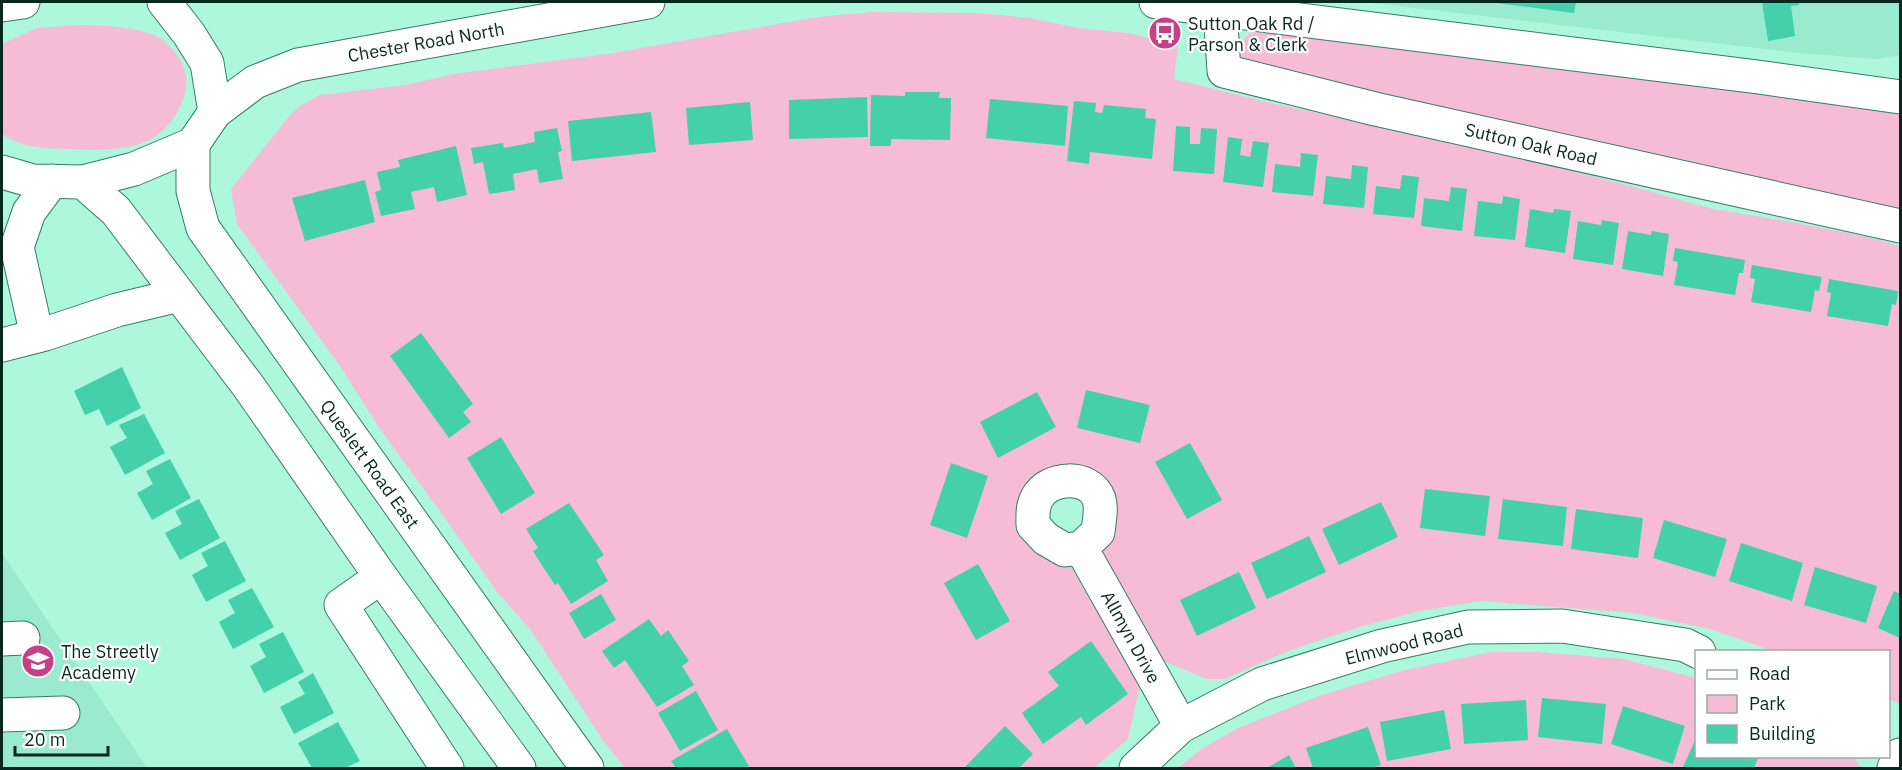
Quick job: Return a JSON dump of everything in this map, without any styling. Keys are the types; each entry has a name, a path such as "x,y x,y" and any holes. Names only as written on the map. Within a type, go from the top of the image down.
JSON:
{"main road":[{"path":"2,5 23,2"},
{"path":"164,2 189,34 207,63 215,112"},
{"name":"Chester Road North","path":"193,144 215,112 255,82 298,65 648,2"},
{"path":"1162,2 1900,97"},
{"name":"Sutton Oak Road","path":"1220,9 1224,71 1375,109 1900,226"},
{"path":"33,192 134,169 193,144"},
{"name":"Queslett Road East","path":"193,144 193,190 203,228 587,768"},
{"path":"2,172 33,192 117,211 249,387 509,765"},
{"path":"33,192 17,247 37,336"},
{"path":"2,345 37,336 117,309 179,294"},
{"name":"Allmyn Drive","path":"1081,548 1181,726"},
{"path":"381,577 341,605 447,768"},
{"name":"Elmwood Road","path":"1136,768 1181,726 1263,684 1382,646 1468,627 1562,626 1685,645 1697,650"},
{"path":"2,715 63,712"},
{"path":"1894,768 1900,754"}],"shaded area":[{"path":"1363,2 1900,2 1900,55 1877,59 1799,53"},
{"name":"The Streetly Academy","path":"2,553 147,768 2,768"}],"green space":[{"path":"872,12 978,13 1030,18 1078,28 1128,33 1178,46 1174,79 1275,104 1476,147 1713,209 1792,222 1900,246 1900,704 1890,699 1890,650 1770,650 1710,629 1633,613 1481,601 1420,611 1360,627 1291,650 1224,679 1207,679 1161,660 1094,545 1079,468 1060,465 1042,471 1053,556 1071,567 1140,685 1128,739 1094,768 625,768 602,739 530,629 498,593 380,429 340,366 237,224 231,189 291,114 320,95 405,85 454,74 607,54 818,17"},
{"path":"80,25 143,31 162,39 179,58 185,72 185,93 172,120 153,138 133,146 100,150 33,146 9,139 2,134 2,44 37,28"},
{"path":"1260,28 1900,113 1900,214 1797,193 1244,61 1240,53 1242,41 1251,32"},
{"path":"1491,652 1537,652 1624,659 1695,678 1695,758 1855,758 1861,768 1178,768 1203,748 1238,728 1319,696 1401,671"}],"building":[{"path":"1488,2 1576,2 1574,13"},
{"path":"1762,2 1799,2 1799,5 1791,6 1795,36 1768,41"},
{"path":"905,92 940,92 939,98 951,98 950,140 891,139 891,146 870,146 871,95 905,96"},
{"path":"867,97 868,137 789,139 789,100"},
{"path":"990,99 1068,106 1065,146 986,138"},
{"path":"1074,101 1096,103 1095,112 1102,113 1104,105 1146,109 1145,118 1156,119 1152,159 1090,152 1089,164 1067,161"},
{"path":"750,102 753,140 689,145 686,108"},
{"path":"651,112 656,152 572,161 568,121"},
{"path":"1176,126 1190,127 1190,144 1200,144 1201,128 1217,129 1214,174 1173,171"},
{"path":"557,128 562,151 558,152 563,179 539,183 537,169 513,174 515,190 489,194 483,162 474,164 471,148 503,143 504,148 535,142 534,132"},
{"path":"1228,137 1242,139 1240,155 1250,157 1253,141 1269,143 1263,187 1223,182"},
{"path":"456,146 467,195 437,202 434,187 411,192 415,209 381,216 375,192 381,190 377,172 400,167 398,160"},
{"path":"1301,153 1318,155 1313,196 1272,192 1275,164 1300,167"},
{"path":"1352,165 1368,167 1364,208 1323,204 1326,176 1351,179"},
{"path":"1402,175 1419,177 1414,218 1373,214 1376,186 1400,189"},
{"path":"365,180 375,222 305,241 292,198"},
{"path":"1451,187 1467,189 1462,231 1421,226 1424,198 1449,201"},
{"path":"1503,196 1520,199 1515,240 1474,236 1478,201 1502,204"},
{"path":"1530,209 1553,213 1554,209 1571,211 1565,253 1525,247"},
{"path":"1602,220 1619,223 1613,265 1573,259 1578,221 1601,225"},
{"path":"1628,231 1651,235 1652,231 1669,234 1663,276 1622,269"},
{"path":"1675,248 1745,260 1743,273 1739,273 1735,295 1674,285 1678,262 1673,261"},
{"path":"1752,265 1822,277 1819,291 1815,290 1811,312 1751,302 1755,279 1750,278"},
{"path":"1829,279 1898,291 1896,305 1892,304 1888,326 1827,316 1831,293 1827,292"},
{"path":"421,333 473,404 463,412 471,422 449,438 390,356"},
{"path":"122,367 141,408 107,426 99,409 85,415 74,391"},
{"path":"1086,390 1150,405 1140,443 1077,428"},
{"path":"1037,392 1056,427 998,458 980,422"},
{"path":"144,414 165,453 125,475 110,447 127,438 119,425"},
{"path":"501,437 535,493 501,514 467,458"},
{"path":"1190,443 1222,500 1187,519 1155,462"},
{"path":"170,459 191,498 152,520 137,493 153,484 146,471"},
{"path":"951,463 988,476 967,538 930,525"},
{"path":"1425,489 1490,496 1485,536 1420,528"},
{"path":"199,499 220,538 180,560 165,533 182,524 175,511"},
{"path":"1503,499 1567,507 1563,546 1498,539"},
{"path":"1381,502 1398,537 1339,565 1322,529"},
{"path":"569,503 604,555 596,560 608,581 571,604 558,583 555,585 533,551 538,548 526,529"},
{"path":"1576,509 1643,518 1638,558 1571,549"},
{"path":"1664,520 1727,539 1715,577 1653,558"},
{"path":"1309,536 1326,572 1267,599 1251,563"},
{"path":"225,541 246,581 206,602 192,575 208,566 201,553"},
{"path":"1741,543 1803,563 1792,601 1729,581"},
{"path":"978,564 1010,621 976,640 944,583"},
{"path":"1815,567 1877,586 1866,623 1804,605"},
{"path":"1239,572 1256,608 1197,636 1180,600"},
{"path":"252,588 274,627 233,649 219,622 235,613 228,600"},
{"path":"1894,591 1900,594 1900,638 1878,628"},
{"path":"601,594 616,620 584,639 569,613"},
{"path":"649,619 661,636 668,630 689,661 682,666 694,685 657,707 625,660 614,668 602,651"},
{"path":"283,632 304,672 264,693 250,666 266,657 259,644"},
{"path":"1091,641 1128,694 1086,725 1081,717 1043,744 1022,713 1059,686 1048,672"},
{"path":"313,673 334,713 294,734 280,707 305,694 298,682"},
{"path":"696,691 718,730 680,751 658,713"},
{"path":"1542,698 1606,704 1602,744 1538,737"},
{"path":"1526,700 1528,740 1464,744 1461,704"},
{"path":"1623,706 1685,726 1673,764 1611,744"},
{"path":"1444,710 1451,749 1387,761 1380,722"},
{"path":"338,722 360,761 345,768 312,768 298,743"},
{"path":"1005,726 1033,754 1019,768 964,768"},
{"path":"1368,727 1381,765 1371,768 1313,768 1306,748"},
{"path":"727,729 750,768 676,768 671,761"},
{"path":"1695,740 1695,758 1758,758 1754,768 1683,767"},
{"path":"1289,755 1296,768 1267,768"}],"place":[{"name":"Sutton Oak Rd / Parson & Clerk","path":"1165,33"},
{"name":"The Streetly Academy","path":"38,661"}]}
